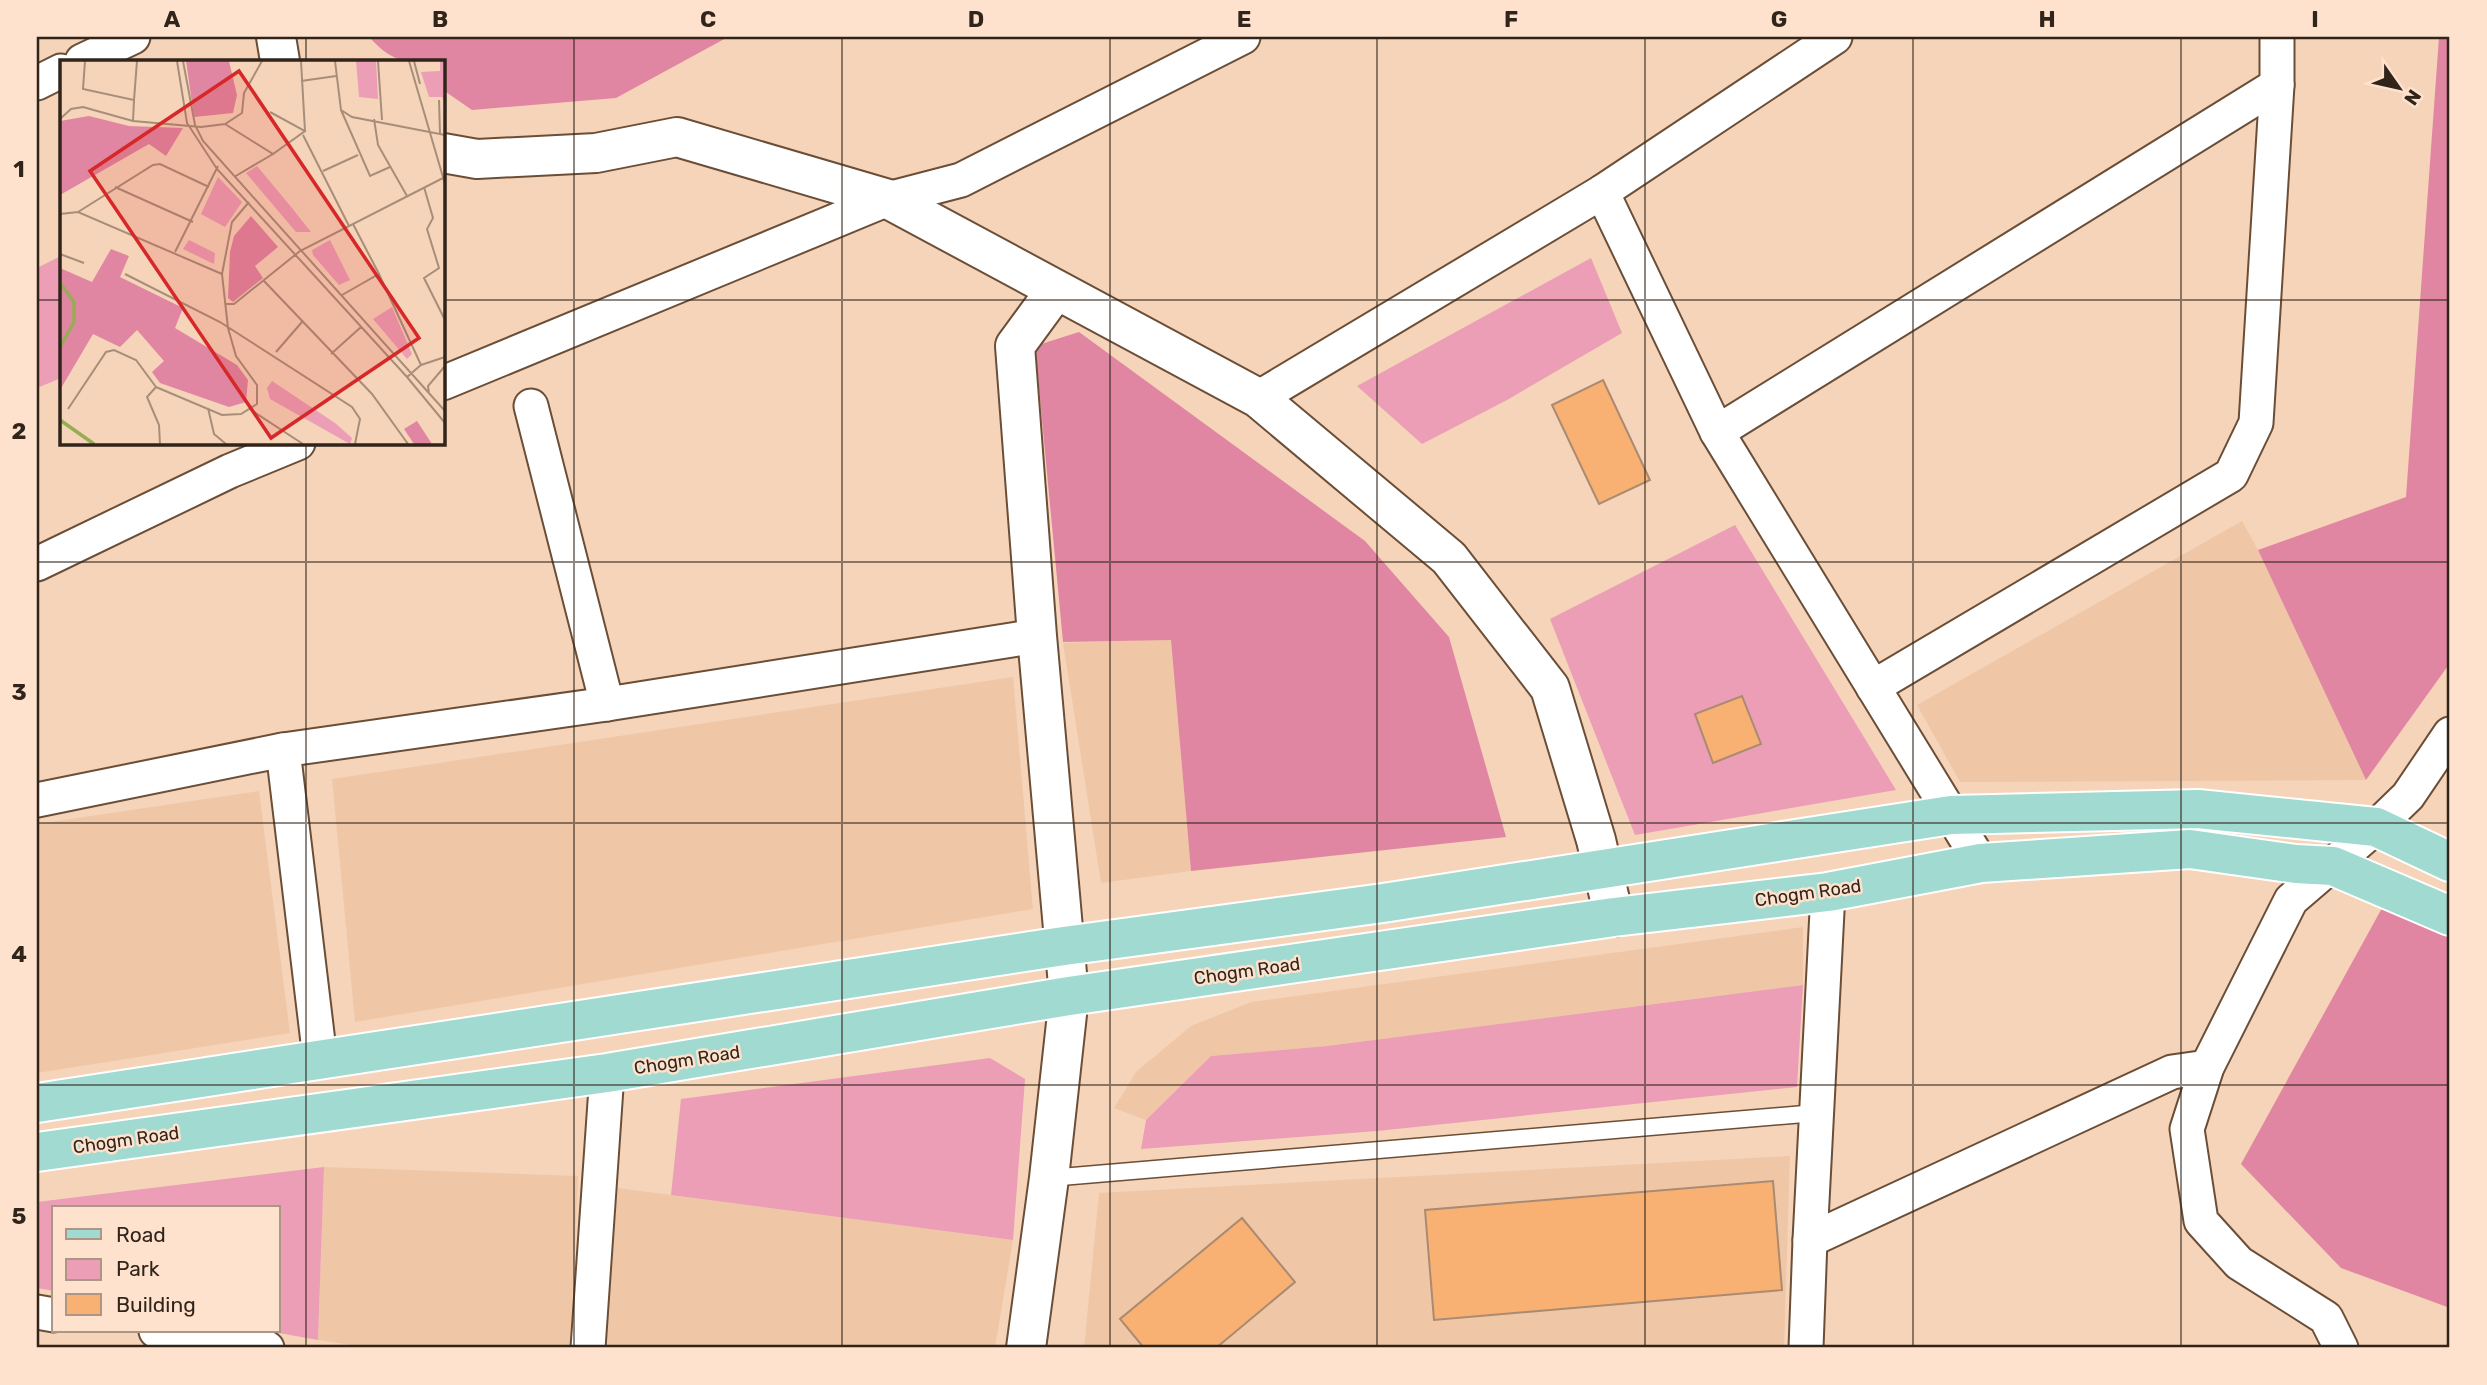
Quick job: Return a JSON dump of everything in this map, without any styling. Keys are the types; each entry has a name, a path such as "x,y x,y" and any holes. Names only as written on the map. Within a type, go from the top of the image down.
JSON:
{"main road":[{"path":"37,1103 1064,946 1370,905 1951,815 2198,809 2376,827 2450,862"},
{"name":"Chogm Road","path":"37,1152 607,1073 1069,996 1614,917 1828,892 1981,863 2190,849 2295,864 2333,866 2450,916"}],"street":[{"path":"84,60 133,37"},
{"path":"276,37 280,60"},
{"path":"444,383 888,199 961,180 1243,37"},
{"path":"1258,398 1602,192 1835,37"},
{"path":"1873,687 2231,475 2256,423 2277,85 2277,37"},
{"path":"37,83 60,72"},
{"path":"1717,432 2277,85"},
{"path":"444,153 477,159 596,153 677,137 888,199 1258,398 1450,558 1550,688 1603,869 1614,917"},
{"path":"1602,192 1717,432 1981,863"},
{"path":"1026,1348 1049,1178 1069,996 1015,346 1056,290"},
{"path":"531,406 607,704"},
{"path":"37,564 230,471 296,444"},
{"path":"37,800 282,750 607,704 1037,636"},
{"path":"2341,1348 2326,1318 2239,1263 2201,1221 2187,1129 2207,1067 2291,900 2333,866 2408,796 2450,734"},
{"path":"282,750 320,1059"},
{"path":"1806,1348 1815,1113 1828,892"},
{"path":"1810,1240 2172,1072 2207,1067"},
{"path":"587,1348 607,1073"},
{"path":"163,1332 267,1348"}],"lane":[{"path":"1049,1178 1815,1113"}],"shaded area":[{"path":"369,37 728,37 616,98 472,110 444,91 444,60 402,60 378,46"},
{"path":"2439,37 2450,37 2450,663 2366,780 2258,550 2406,497"},
{"path":"1079,332 1365,541 1449,637 1506,837 1191,871 1171,640 1063,642 1035,346"},
{"path":"2242,521 2366,780 1960,782 1917,705"},
{"path":"1171,639 1191,871 1101,883 1063,643"},
{"path":"1013,677 1033,909 355,1022 332,779"},
{"path":"259,791 290,1033 37,1073 37,824"},
{"path":"2387,899 2450,929 2450,1308 2341,1268 2241,1164"},
{"path":"1803,927 1803,985 1327,1046 1211,1056 1146,1120 1114,1108 1136,1072 1191,1026 1251,1002"},
{"path":"1790,1156 1784,1348 1084,1348 1099,1193"},
{"path":"324,1167 578,1176 570,1348 371,1348 318,1340"},
{"path":"618,1188 1013,1240 995,1348 605,1348"}],"green space":[{"path":"60,256 60,378 37,388 37,268"},
{"path":"1591,258 1622,333 1507,400 1422,444 1357,386"},
{"path":"1735,525 1896,790 1635,835 1550,619"},
{"path":"1803,985 1797,1087 1377,1131 1141,1149 1146,1120 1211,1056 1327,1046"},
{"path":"990,1058 1025,1079 1013,1240 671,1195 681,1099"},
{"path":"324,1167 318,1340 274,1332 280,1332 280,1206 52,1206 52,1291 37,1288 37,1202"}],"building":[{"path":"1603,380 1650,480 1599,504 1552,405"},
{"path":"1742,696 1761,744 1713,763 1695,714"},
{"path":"1773,1181 1782,1290 1434,1320 1425,1210"},
{"path":"1242,1218 1295,1282 1216,1348 1144,1348 1120,1319"}]}
